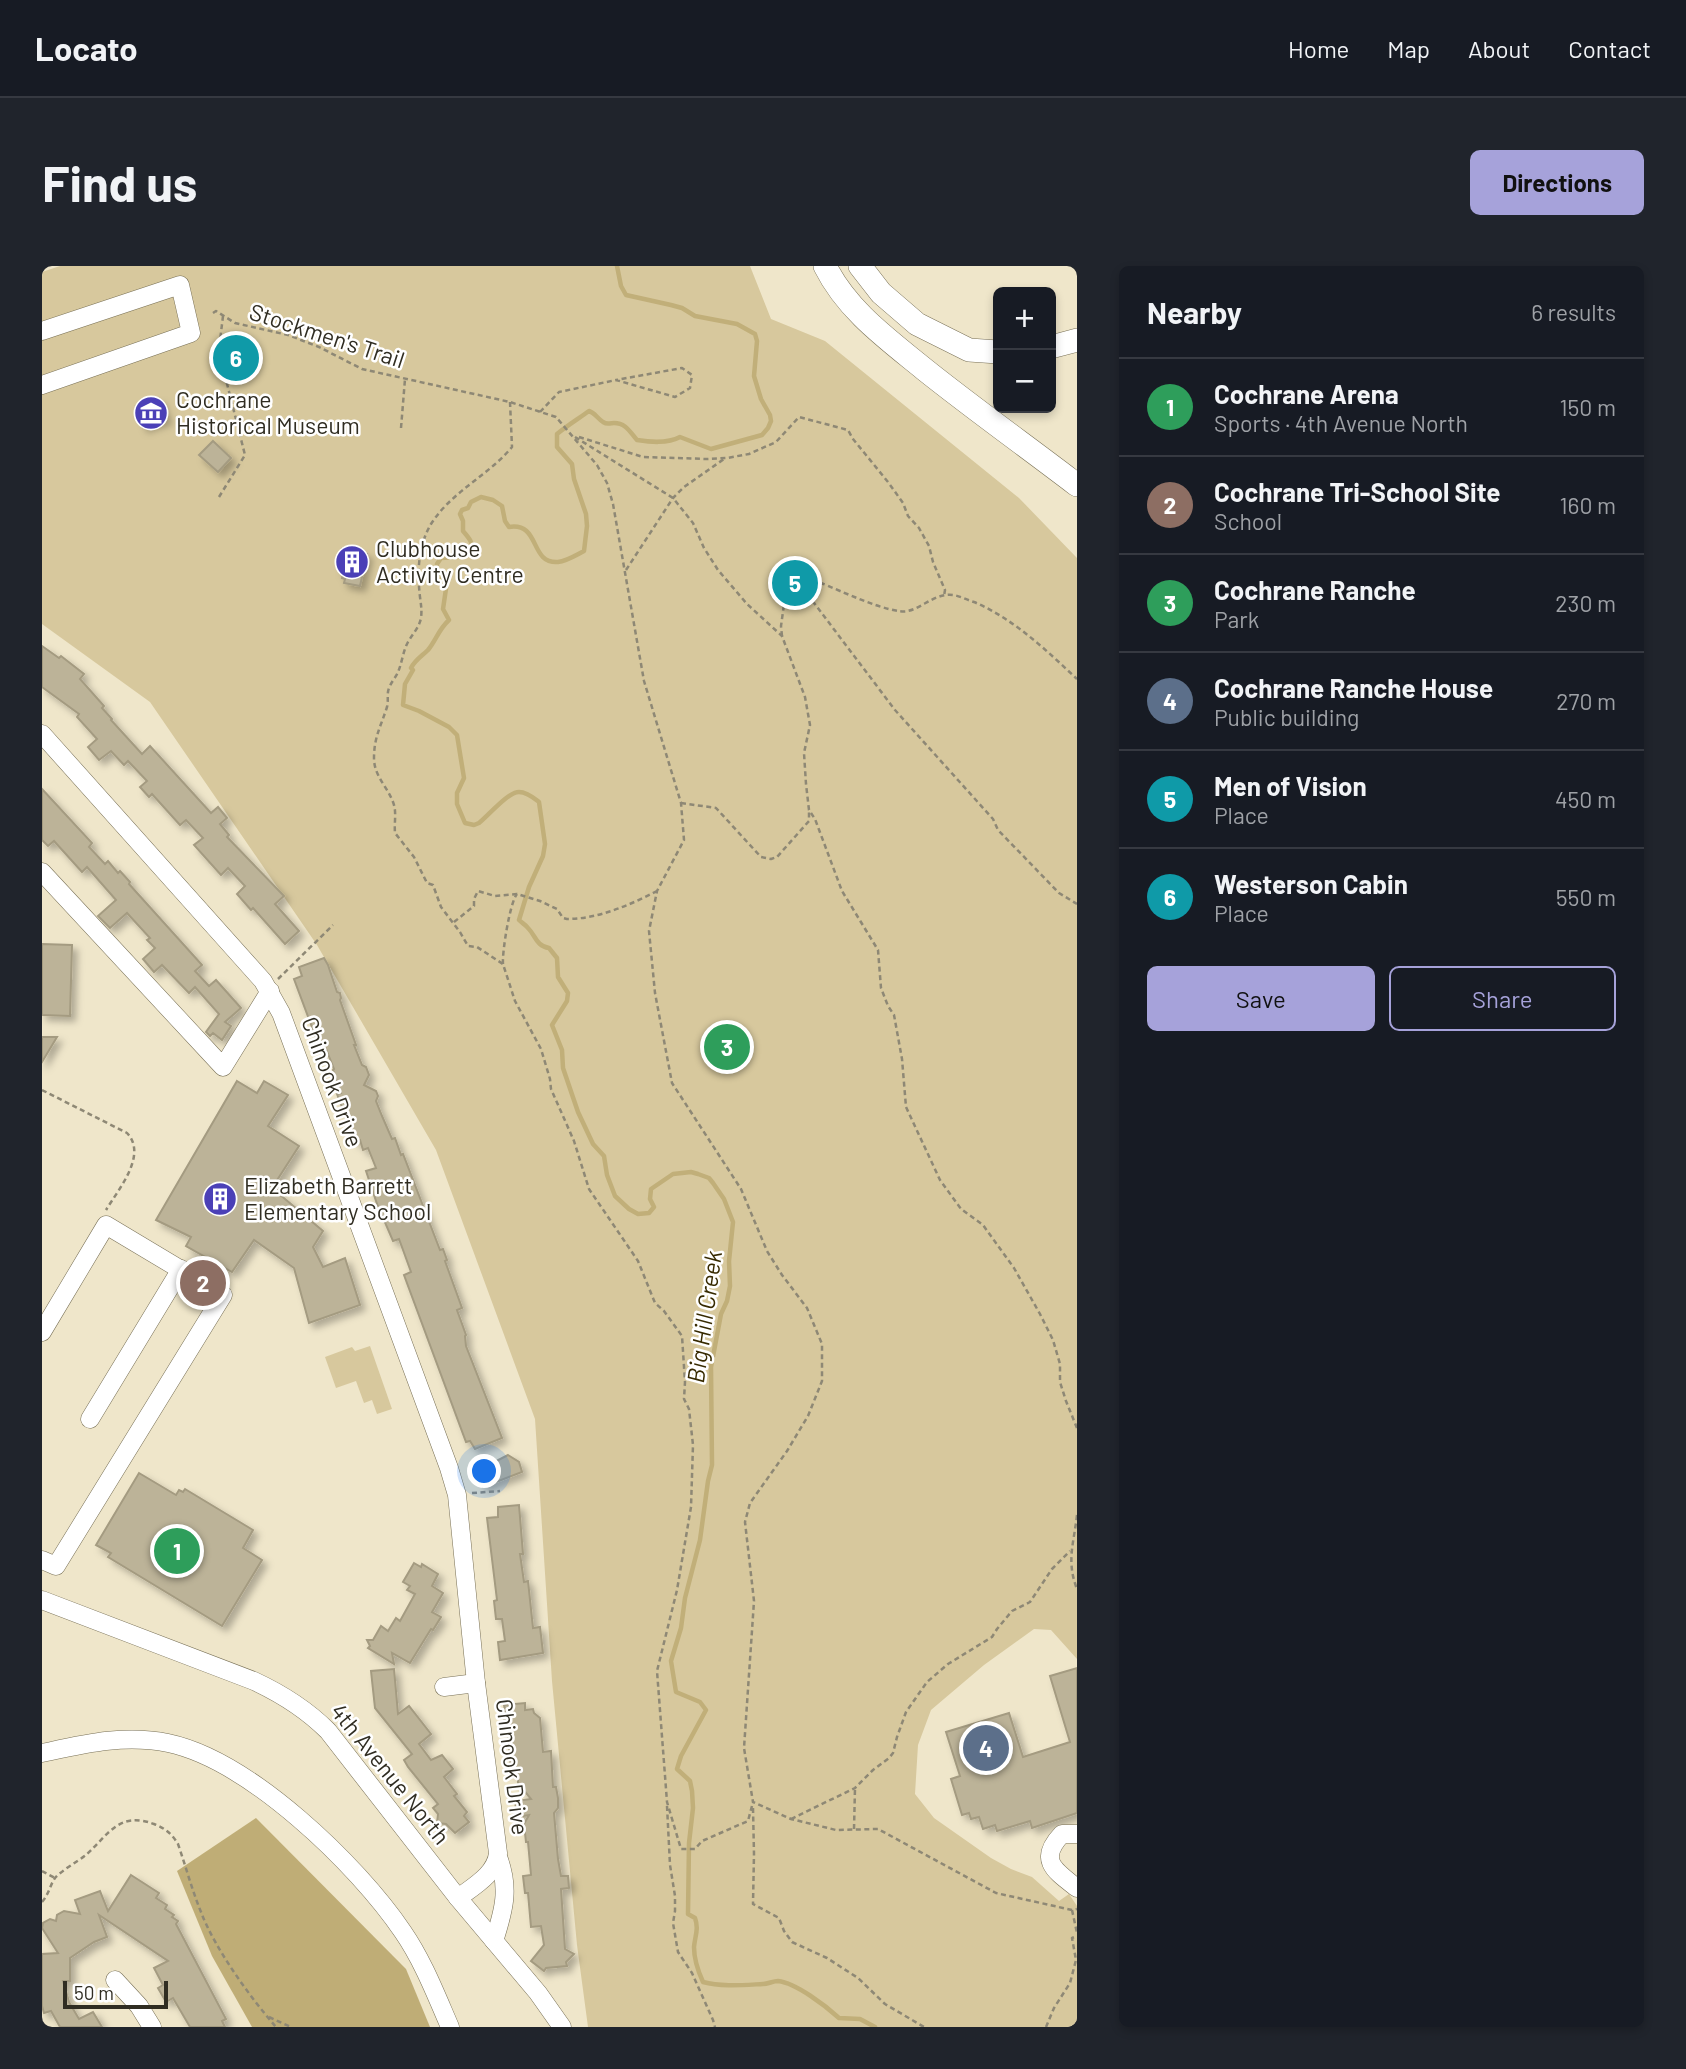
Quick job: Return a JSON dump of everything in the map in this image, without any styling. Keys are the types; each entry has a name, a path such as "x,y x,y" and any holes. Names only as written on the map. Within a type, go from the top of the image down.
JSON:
{"main road":[{"path":"825,266 834,285 866,323 1077,485"},
{"path":"860,266 881,293 917,324 969,350 993,352"},
{"path":"1056,345 1077,340"}],"street":[{"path":"42,331 180,285 191,333 42,385"},
{"name":"Chinook Drive","path":"42,734 263,981 273,986 454,1482 476,1683 498,1857 503,1870 506,1894 494,1941"},
{"path":"42,872 223,1067 273,986"},
{"path":"42,1332 106,1224 223,1295 56,1566 42,1560"},
{"path":"90,1419 181,1269"},
{"name":"4th Avenue North","path":"42,1600 254,1681 295,1702 328,1731 458,1898 538,1993 562,2027"},
{"name":"Chinook Drive","path":"444,1687 476,1683"},
{"path":"42,1752 113,1739 148,1740 166,1742 194,1751 210,1757 234,1772 304,1823 369,1888 404,1934 419,1959 450,2027"},
{"path":"1077,1834 1062,1834 1052,1845 1049,1858 1054,1870 1077,1888"},
{"name":"Chinook Drive","path":"458,1898 489,1874 498,1857"},
{"path":"116,1980 139,2006 152,2027"}],"path":[{"name":"Stockmen's Trail","path":"213,313 216,311 235,323 288,335 362,369 510,402 556,417 572,435"},
{"path":"219,497 245,455 220,360 223,316"},
{"path":"540,412 559,392 616,380 682,368 692,375 690,388 676,397 616,380"},
{"path":"401,428 405,379"},
{"path":"503,964 477,947 468,946 441,907 433,885 427,883 414,857 395,833 396,813 393,802 378,777 375,765 376,737 387,708 387,694 397,675 408,642 416,633 420,622 422,608 419,571 422,541 454,496 502,459 512,447 510,402"},
{"path":"572,435 643,457 707,459 750,454 776,442 799,417 848,430 919,528 929,546 945,590 944,596"},
{"path":"572,435 673,498 693,523 718,570 747,604 782,636"},
{"path":"572,435 597,465 607,483 644,681 681,803 684,840 657,891 649,931 655,993 672,1083 741,1189 767,1251 807,1308 822,1344 822,1381 808,1416 787,1451 760,1485 750,1503 745,1522 754,1601 744,1748 753,1802 752,1904 779,1918 792,1942 827,1958 858,1978 886,2004 924,2027"},
{"path":"625,572 673,498 691,482 727,458"},
{"path":"808,596 821,583 866,601 905,612 930,599 960,596 987,608 1040,645 1077,679"},
{"path":"681,803 716,808 761,857 771,859 777,857 809,821 804,754 810,725 805,697 782,636 786,590 808,596 895,710 993,819 998,830 1059,893 1077,904"},
{"path":"810,810 842,891 878,950 881,988 894,1015 902,1059 906,1107 940,1180 961,1209 983,1225 1014,1268 1040,1314 1053,1340 1060,1364 1060,1382 1077,1427"},
{"path":"454,923 474,906 478,891 495,896 517,894 557,909 563,918 577,919 638,901 657,891"},
{"path":"517,894 513,900 506,934 503,964 515,1001 541,1049 551,1089 574,1141 589,1189 638,1261 655,1303 682,1336 684,1399 689,1409 693,1445 691,1507 677,1590 657,1671 670,1865 676,1907 673,1923 678,1952 692,1973 715,2027"},
{"path":"273,986 333,925"},
{"path":"42,1090 127,1133 132,1139 135,1150 132,1165 103,1215"},
{"path":"468,1493 500,1491"},
{"path":"1077,1515 1070,1551 1073,1580 1077,1589"},
{"path":"791,1819 855,1788 894,1753 906,1712 928,1682 948,1664 992,1637 1012,1611 1030,1602 1052,1569 1070,1551"},
{"path":"854,1829 855,1788"},
{"path":"667,1802 681,1849 695,1849 702,1841 747,1821 753,1802"},
{"path":"753,1802 791,1819 836,1830 877,1829 996,1893 1075,1910 1077,1934 1073,1938 1076,1960 1070,1983 1046,2027"},
{"path":"42,1902 50,1892 55,1878 121,1822 139,1819 161,1826 178,1844 208,1929 257,2005 276,2027"},
{"path":"42,1871 55,1878"},
{"path":"267,2017 291,2027"}],"shaded area":[{"path":"60,266 750,266 771,319 825,341 1019,498 1077,558 1077,1659 1051,1630 1034,1629 984,1665 931,1710 918,1745 915,1794 934,1818 991,1858 1032,1877 1059,1901 1069,1894 1077,1906 1077,2027 588,2027 577,1945 552,1681 535,1419 436,1150 317,945 150,702 42,624 42,272"},
{"path":"370,1346 392,1409 377,1414 372,1400 364,1403 356,1381 336,1388 325,1357 352,1347 355,1351"},
{"path":"256,1818 406,1969 430,2027 252,2027 212,1956 177,1871"}],"building":[{"path":"239,343 249,363 234,372 223,352"},
{"name":"Cochrane Historical Museum","path":"159,399 166,419 143,427 136,406"},
{"path":"213,441 231,458 218,472 199,455"},
{"name":"Clubhouse Activity Centre","path":"342,549 367,554 360,586 344,583 344,571 338,570"},
{"path":"42,646 59,658 61,656 84,674 80,679 104,706 102,708 111,720 142,754 150,746 211,813 218,807 227,818 220,824 229,835 227,837 284,896 275,904 299,931 285,944 237,894 245,886 228,868 221,875 194,845 203,838 186,820 180,825 152,794 149,797 140,787 147,781 128,761 124,765 111,751 99,760 88,747 97,739 77,717 79,714 42,687"},
{"path":"42,789 92,843 89,847 105,864 108,861 118,873 120,871 202,965 195,971 209,986 216,980 241,1008 225,1022 231,1026 222,1040 213,1033 210,1036 206,1032 219,1014 195,987 189,993 162,965 154,972 143,959 155,948 147,940 150,938 127,913 110,928 98,916 116,900 87,867 82,872 54,841 48,846 42,840"},
{"path":"42,944 72,945 70,1016 42,1015"},
{"path":"324,958 337,992 340,993 354,1045 369,1075 364,1085 376,1091 376,1101 382,1116 392,1139 395,1138 401,1155 403,1154 440,1250 443,1249 462,1308 457,1310 466,1335 466,1346 502,1438 475,1449 470,1441 466,1442 404,1275 411,1272 399,1239 393,1241 377,1204 366,1171 376,1168 368,1148 363,1150 360,1140 355,1142 337,1094 341,1093 334,1069 324,1044 319,1046 294,979 302,976 299,967"},
{"path":"42,1037 57,1037 42,1062"},
{"name":"Elizabeth Barrett Elementary School","path":"237,1081 257,1093 264,1081 288,1095 268,1126 299,1146 272,1188 323,1231 313,1247 323,1267 345,1258 360,1305 309,1323 294,1268 254,1240 232,1272 186,1246 191,1237 156,1220"},
{"path":"508,1455 519,1462 522,1472 483,1487 477,1471"},
{"path":"139,1473 176,1495 179,1490 183,1492 185,1489 253,1530 243,1548 262,1560 222,1626 108,1557 111,1553 96,1545"},
{"path":"519,1505 523,1554 520,1554 524,1582 528,1581 533,1628 540,1627 543,1653 500,1660 498,1642 505,1641 502,1619 496,1619 494,1601 497,1600 487,1518 498,1517 498,1507"},
{"path":"414,1563 421,1567 422,1564 438,1574 432,1586 443,1593 432,1612 441,1617 410,1663 392,1653 394,1664 368,1648 370,1646 367,1640 373,1640 381,1626 388,1631 396,1618 400,1621 415,1594 407,1590 410,1586 403,1582"},
{"path":"1077,1668 1077,1813 1032,1828 1030,1821 997,1831 995,1825 983,1829 979,1817 971,1819 969,1813 962,1815 951,1779 960,1776 946,1732 1009,1713 1023,1757 1070,1742 1050,1676"},
{"path":"394,1669 398,1714 409,1706 431,1734 419,1744 431,1760 442,1755 453,1769 444,1777 467,1812 464,1816 469,1822 455,1833 446,1824 437,1823 438,1814 433,1808 438,1804 404,1760 412,1754 375,1708 371,1671"},
{"path":"525,1703 525,1710 533,1709 540,1718 543,1752 551,1751 553,1787 556,1787 558,1798 558,1808 554,1813 558,1859 561,1876 568,1876 569,1888 561,1889 565,1949 574,1954 566,1962 567,1966 546,1968 544,1971 531,1961 544,1945 541,1926 531,1927 528,1893 525,1893 523,1876 531,1875 524,1824 529,1815 517,1817 515,1801 531,1799 518,1783 518,1771 511,1772 508,1732 505,1733 504,1705"},
{"path":"131,1875 159,1893 156,1898 167,1905 165,1909 178,1921 176,1924 226,2019 222,2021 225,2027 190,2027 173,1998 166,2002 158,1988 163,1985 154,1968 168,1961 99,1915 107,1937 70,1958 70,1981 63,1981 69,2002 79,2019 93,2012 102,2027 60,2027 51,2011 44,2013 42,1954 58,1953 42,1928 43,1923 50,1919 56,1921 57,1915 64,1911 80,1914 75,1900 100,1891 108,1911"}],"waterway":[{"name":"Big Hill Creek","path":"617,266 621,286 626,295 682,308 695,316 737,324 755,334 757,341 754,376 761,399 770,415 768,428 762,435 711,449 680,437 664,442 637,440 625,426 618,423 607,424 589,411 557,434 557,447 572,464 574,479 586,514 584,551 558,562 549,561 543,557 526,531 519,527 509,527 502,506 481,497 471,502 460,514 463,531 471,543 471,552 458,557 441,558 437,564 437,574 447,582 443,609 449,620 428,650 411,668 413,670 405,684 403,705 449,727 457,735 464,778 457,793 457,804 465,823 479,823 515,793 525,793 539,802 545,844 543,856 529,887 519,920 539,943 549,948 557,958 558,977 568,993 567,1001 552,1025 562,1050 563,1068 578,1112 593,1144 604,1156 607,1175 615,1196 638,1214 649,1213 654,1207 650,1199 651,1189 673,1174 691,1172 709,1178 724,1199 733,1222 729,1261 730,1286 721,1314 711,1367 712,1465 700,1540 671,1661 676,1692 700,1702 706,1710 681,1756 677,1769 690,1781 692,1791 688,1914 695,1918 696,1922 694,1951 699,1974 703,1982 717,1985 778,1981 785,1983 827,2007 839,2018 860,2019 875,2027"}],"place":[{"name":"Westerson Cabin","path":"236,358"},
{"name":"Cochrane Historical Museum","path":"151,413"},
{"name":"Clubhouse Activity Centre","path":"352,562"},
{"name":"Men of Vision","path":"795,583"},
{"name":"Cochrane Ranche","path":"727,1047"},
{"name":"Elizabeth Barrett Elementary School","path":"220,1199"},
{"name":"Cochrane Tri-School Site","path":"203,1283"},
{"name":"Cochrane Arena","path":"177,1551"},
{"name":"Cochrane Ranche House","path":"986,1748"}]}
